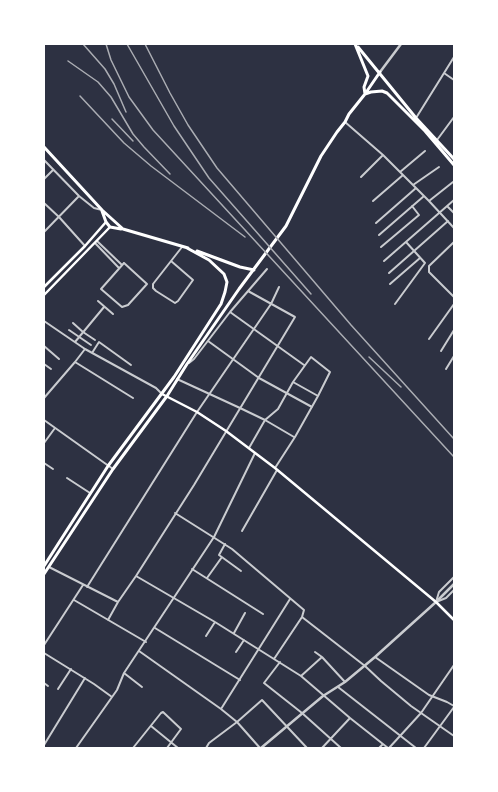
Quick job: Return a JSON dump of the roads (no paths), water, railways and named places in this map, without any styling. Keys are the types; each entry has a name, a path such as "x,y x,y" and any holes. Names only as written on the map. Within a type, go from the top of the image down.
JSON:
{"main road":[{"path":"356,44 416,118 454,159"},
{"path":"356,44 368,76 364,87 365,94"},
{"path":"44,574 113,469 167,396 187,364 239,289 290,220 321,156 337,132 346,122 349,114 380,72"},
{"path":"387,92 392,87"},
{"path":"365,94 371,92 387,92 425,131 454,165"},
{"path":"44,147 102,210 123,229"},
{"path":"102,210 106,222 110,226 187,248 240,267 254,270"},
{"path":"44,287 85,246 106,222"},
{"path":"44,295 110,226"},
{"path":"44,566 108,466 162,394 221,304 227,282 221,271 209,260 187,248"},
{"path":"162,394 198,412 249,448 366,543 436,602 454,620"}],"street":[{"path":"380,72 402,44"},
{"path":"416,118 454,57"},
{"path":"444,73 454,80"},
{"path":"438,140 454,117"},
{"path":"346,122 383,155 454,228"},
{"path":"400,172 425,151"},
{"path":"361,177 383,155"},
{"path":"44,160 79,196 94,208 102,210"},
{"path":"412,185 439,167"},
{"path":"44,179 53,169"},
{"path":"373,201 403,175"},
{"path":"429,201 452,182"},
{"path":"376,223 416,188"},
{"path":"44,232 79,196"},
{"path":"379,235 424,196"},
{"path":"384,261 454,200"},
{"path":"44,203 85,246"},
{"path":"381,247 419,215 412,206"},
{"path":"447,206 454,213"},
{"path":"389,273 448,221"},
{"path":"96,242 122,265 124,263 146,284 128,304 122,307 101,288 122,265"},
{"path":"96,242 119,268"},
{"path":"395,304 425,263 406,242"},
{"path":"454,242 429,266 429,272 454,297"},
{"path":"171,261 193,280 175,303 156,291 153,288 153,284 171,261 182,247"},
{"path":"390,284 420,258"},
{"path":"187,364 194,358 267,268"},
{"path":"87,587 210,393 280,287"},
{"path":"108,620 259,378 294,317 248,291"},
{"path":"98,301 113,314"},
{"path":"429,339 454,304"},
{"path":"75,342 104,307"},
{"path":"230,312 305,365"},
{"path":"44,321 85,349 156,388 162,394"},
{"path":"73,323 95,340"},
{"path":"69,330 91,345"},
{"path":"441,350 454,330"},
{"path":"208,340 259,378 312,407"},
{"path":"92,353 99,342 131,365"},
{"path":"44,346 59,359"},
{"path":"44,398 76,362 85,349"},
{"path":"446,369 454,356"},
{"path":"242,531 330,372 311,357 287,393 278,410 265,420 249,448"},
{"path":"76,362 133,398"},
{"path":"44,364 51,369"},
{"path":"178,379 265,420 295,437"},
{"path":"294,382 318,396"},
{"path":"44,420 113,469"},
{"path":"44,443 55,428"},
{"path":"76,748 112,697 120,684 124,673 146,642 173,598 214,537 255,454"},
{"path":"44,463 53,469"},
{"path":"67,478 90,493"},
{"path":"175,513 225,544 245,559 304,610 302,617 274,659"},
{"path":"225,544 218,555 241,571"},
{"path":"207,578 222,557"},
{"path":"49,567 118,602"},
{"path":"192,569 263,614"},
{"path":"136,576 234,633 302,676 323,696 389,748 421,713 454,665"},
{"path":"436,602 439,592 454,577"},
{"path":"139,651 238,722 260,748 323,696 345,682 365,666 454,584"},
{"path":"44,645 83,585"},
{"path":"436,602 446,598 454,590"},
{"path":"221,709 290,599"},
{"path":"74,600 146,642"},
{"path":"234,633 245,613"},
{"path":"302,617 365,666 381,682 454,736"},
{"path":"206,636 215,622"},
{"path":"155,628 240,680"},
{"path":"236,652 244,640"},
{"path":"315,652 322,657 345,682"},
{"path":"44,653 85,678 112,697"},
{"path":"302,676 322,657"},
{"path":"375,657 429,696 433,696 447,702 454,707 424,748"},
{"path":"280,662 264,683 302,713 341,748"},
{"path":"58,690 71,669"},
{"path":"124,673 142,687"},
{"path":"44,745 85,678"},
{"path":"44,683 48,686"},
{"path":"338,687 416,748"},
{"path":"206,748 209,743 238,722 262,700 307,748"},
{"path":"133,748 163,712 181,729 167,748"},
{"path":"322,748 350,718"},
{"path":"151,726 178,748"},
{"path":"379,748 383,744"}],"railway":[{"path":"83,44 105,69 114,84 126,112"},
{"path":"106,44 111,60 129,97 153,130 454,457"},
{"path":"127,44 174,126 209,178 311,294"},
{"path":"145,44 188,125 217,168 351,325 454,439"},
{"path":"68,61 98,82 111,97 133,134 170,174"},
{"path":"80,96 124,143 151,166 245,237"},
{"path":"112,119 133,141"},
{"path":"369,357 401,387"}]}
